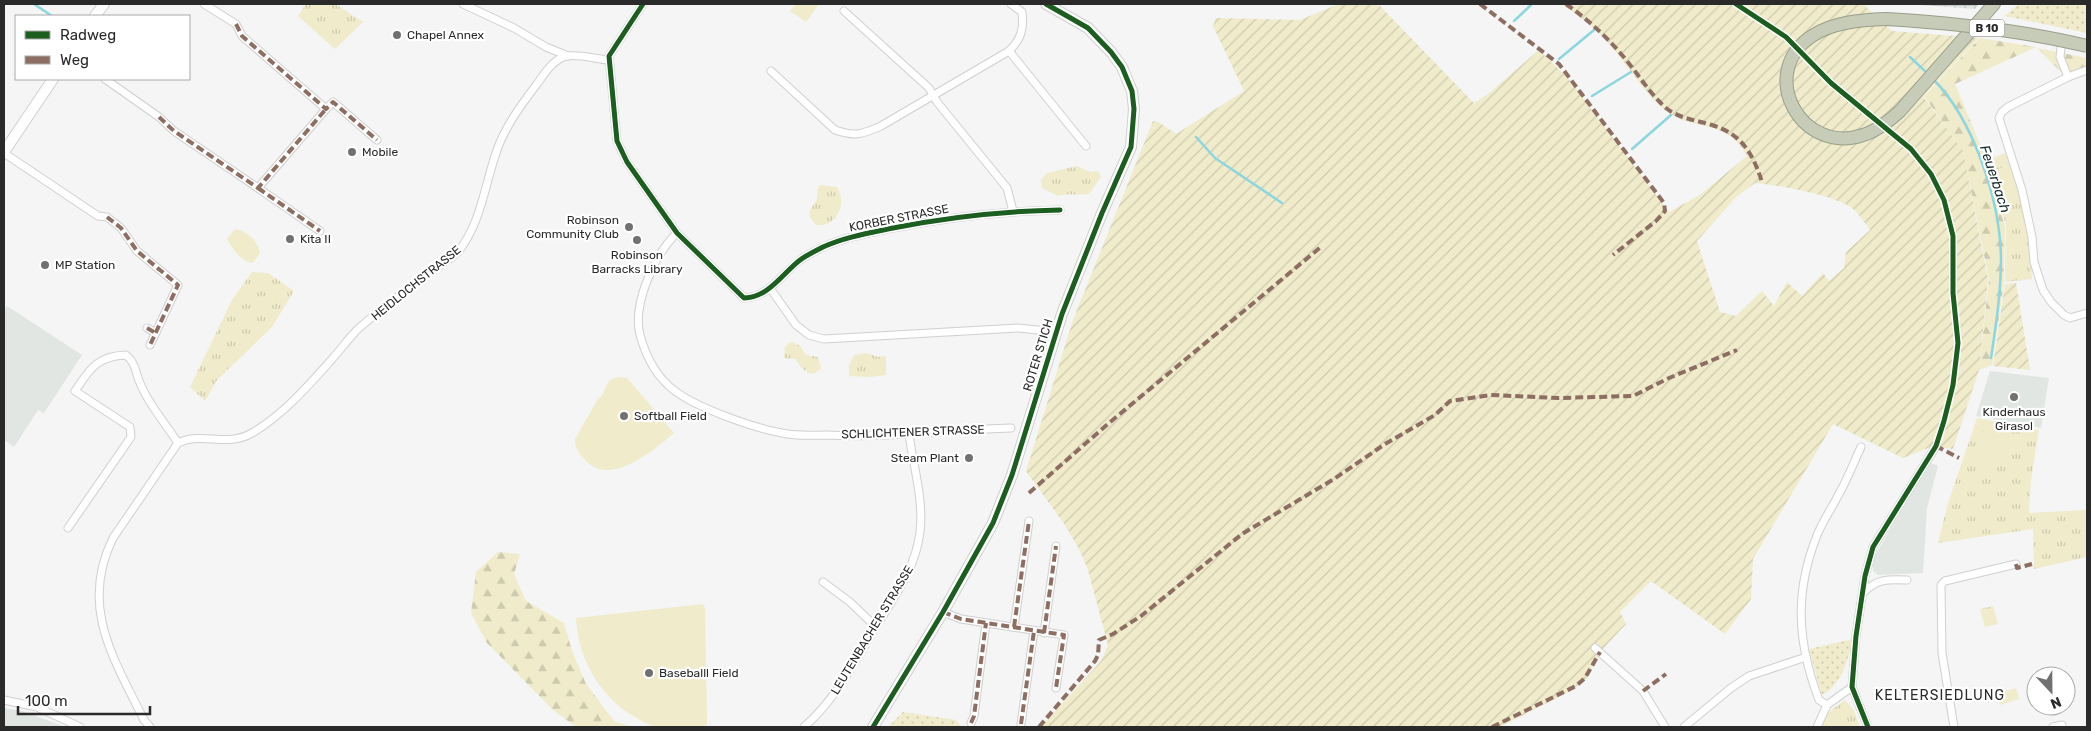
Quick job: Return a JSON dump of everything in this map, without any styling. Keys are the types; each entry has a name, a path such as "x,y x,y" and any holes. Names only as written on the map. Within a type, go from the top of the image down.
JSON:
{"highway":[{"name":"B 10","path":"1994,4 1983,18 1977,24 1971,31 1960,45 1900,111 1872,132 1852,138 1827,136 1807,125 1792,107 1786,78 1790,63 1797,50 1813,35 1844,23 1880,19 1923,21 1973,26 1983,28 2013,31 2087,44"}],"street":[{"path":"96,15 104,4"},
{"path":"204,4 236,24 242,36 326,110"},
{"path":"463,4 514,28 546,47 568,56 609,60 609,56 643,4"},
{"path":"771,71 835,130 848,135 863,134 882,126 1008,51 1022,34 1023,23 1022,12 1011,4"},
{"name":"ROTER STICH","path":"873,727 943,612 993,523 1008,486 1062,314 1102,213 1131,147 1134,125 1132,91 1122,67 1111,52 1088,28 1046,4"},
{"path":"844,11 917,77 933,95 1007,188 1013,211"},
{"path":"2068,77 2060,58 2062,38 2087,44"},
{"path":"1008,51 1086,146"},
{"name":"HEIDLOCHSTRASSE","path":"178,444 190,438 236,440 257,430 298,395 357,330 458,252 468,239 478,215 486,194 496,154 505,132 548,69 558,59 568,56"},
{"name":"KORBER STRASSE","path":"609,60 617,141 627,162 677,233 744,298 756,296 770,288 801,259 847,238 942,219 1013,211 1060,210"},
{"path":"2087,70 2068,77 2008,107 2000,115 2000,123 2014,160 2022,190 2032,237 2034,262 2044,290 2051,302 2064,315 2070,318 2087,313"},
{"path":"52,80 4,152 98,216 107,217 121,228 137,251 178,285 150,345"},
{"path":"106,80 160,117 174,131 320,231"},
{"path":"258,188 333,102 376,140"},
{"name":"SCHLICHTENER STRASSE","path":"677,233 666,244 644,287 639,302 637,323 646,356 654,369 675,391 734,419 756,427 788,434 850,436 1011,428"},
{"path":"770,288 796,325 809,335 824,339 1018,328 1038,330"},
{"path":"147,328 156,333"},
{"path":"68,528 131,437 130,427 75,391 90,368 98,362 111,357 126,356 132,360 146,398 178,444 113,538 106,552 100,587 100,611 104,636 144,724 150,727"},
{"name":"LEUTENBACHER STRASSE","path":"804,727 819,713 838,690 910,569 919,543 921,511 909,434"},
{"path":"1868,727 1852,687 1856,636 1865,576 1873,546 1936,446"},
{"path":"1827,705 1819,700 1806,658 1801,628 1803,581 1806,565 1819,531 1861,447"},
{"path":"1014,627 1029,521"},
{"path":"1044,633 1056,546"},
{"path":"1954,727 1942,653 1941,585 1945,582 2016,564"},
{"path":"1863,593 1872,584 1884,579 1907,580"},
{"path":"823,582 850,602 876,627"},
{"path":"943,612 961,619 986,624 1064,635 1056,688"},
{"path":"971,723 974,716 986,624"},
{"path":"1021,724 1034,632"},
{"path":"1595,648 1643,691 1665,727"},
{"path":"1684,727 1731,688 1750,676 1806,658"},
{"path":"1817,727 1827,705 1852,687"},
{"path":"4,700 37,707 80,727"},
{"path":"2053,727 2062,725"}],"shaded area":[{"path":"1908,4 1979,4 1975,9"},
{"path":"7,306 82,355 44,413 38,410 14,447 4,440 4,311"},
{"name":"Kinderhaus Girasol","path":"1990,371 2049,378 2041,428 1976,416"},
{"path":"1930,459 1933,460 1931,463 1938,466 1927,508 1923,573 1878,575 1873,571 1872,561"},
{"path":"4,708 22,711 66,727 4,727"}],"green space":[{"path":"306,4 335,4 363,22 335,49 298,16"},
{"path":"796,4 819,4 806,22 790,11"},
{"path":"1339,4 1378,4 1474,103 1488,94 1539,50 1567,77 1669,212 1700,195 1747,156 1739,144 1720,130 1688,122 1666,111 1644,89 1606,40 1588,23 1562,4 1863,4 1892,31 1979,38 1923,96 1963,151 1988,279 1979,370 1953,449 1933,446 1903,458 1833,424 1753,559 1751,599 1725,634 1651,581 1620,612 1626,624 1602,650 1586,679 1569,692 1500,727 1041,727 1101,661 1108,645 1088,570 1080,551 1065,525 1026,471 1073,320 1153,121 1160,123 1176,134 1244,91 1213,26 1216,18 1300,20","holes":["1755,183 1791,188 1834,199 1853,209 1870,230 1846,252 1844,268 1829,281 1823,273 1802,296 1787,282 1774,306 1762,291 1736,316 1720,312 1697,241 1736,197"]},
{"path":"2018,4 2087,4 2087,33 2005,16"},
{"path":"1980,38 2036,47 1955,84 1987,161 2005,227 2004,283 1992,365 1979,370 1989,279 1963,151 1924,96"},
{"path":"2037,48 2087,58 2087,69 2066,77"},
{"path":"2005,153 2019,191 2028,238 2032,279 2005,282 2006,226 1988,160"},
{"path":"2009,165 2018,189 2002,195 1993,171"},
{"path":"1077,166 1090,172 1098,171 1101,177 1089,194 1058,196 1042,188 1041,180 1047,173"},
{"path":"820,185 837,187 841,200 838,213 834,219 823,225 816,225 810,216 810,212 816,201"},
{"path":"235,229 247,234 257,244 260,253 253,263 241,257 227,239"},
{"path":"252,272 268,273 294,291 272,327 217,380 205,401 190,387 232,300"},
{"path":"2016,283 2030,370 1993,366 2005,284"},
{"path":"793,342 800,346 806,355 818,357 821,368 814,374 805,371 795,359 784,358 785,347"},
{"path":"866,353 878,357 886,356 886,375 869,377 849,376 849,365 854,355"},
{"name":"Softball Field","path":"614,378 627,378 674,433 632,463 608,470 597,468 587,462 577,449 575,439 598,399 604,393 608,383"},
{"path":"1977,418 2039,430 2031,480 2029,513 2087,510 2087,557 2034,569 2033,529 1938,543 1947,506"},
{"path":"1985,425 2009,435 1994,473 1969,464"},
{"path":"498,552 520,554 514,574 526,601 564,623 572,651 586,684 614,721 632,727 576,727 553,710 487,643 471,613 476,572"},
{"name":"Baseballl Field","path":"703,604 705,608 707,724 704,727 658,727 633,716 610,697 592,674 581,647 576,618"},
{"path":"1993,606 1998,624 1985,627 1980,609"},
{"path":"1853,639 1843,671 1835,685 1822,695 1809,649"},
{"path":"2016,688 2019,699 2000,705 1997,694"},
{"path":"1845,700 1854,711 1860,727 1820,727 1826,714"},
{"path":"903,712 956,720 962,727 888,727"}],"waterway":[{"path":"34,4 50,15"},
{"path":"1514,21 1532,4"},
{"path":"1559,59 1594,30"},
{"name":"Feuerbach","path":"1910,57 1927,73"},
{"path":"1592,96 1631,72"},
{"name":"Feuerbach","path":"1933,79 1948,96 1961,116 1972,139 1982,162 1996,212 2001,271 1991,358"},
{"path":"1632,149 1671,115"},
{"path":"1196,137 1215,158 1282,203"}],"marked path":[{"path":"1480,4 1559,64 1664,203 1665,211 1656,221 1613,255"},
{"path":"1566,4 1609,41 1654,96 1671,112 1722,129 1739,140 1755,163 1762,182"},
{"path":"236,24 242,36 326,109 333,102 377,140"},
{"path":"159,117 174,131 258,188 326,109"},
{"path":"258,188 320,231"},
{"path":"107,217 121,228 137,251 178,285 150,345"},
{"path":"1029,493 1109,423 1322,246"},
{"path":"147,328 156,333"},
{"path":"1039,727 1095,661 1098,655 1099,640 1113,634 1141,616 1242,534 1334,479 1385,444 1435,415 1450,401 1491,395 1559,398 1633,396 1669,378 1737,350"},
{"path":"1936,446 1959,458"},
{"path":"1014,627 1029,521"},
{"path":"1044,633 1056,546"},
{"path":"2016,564 2017,568 2032,564"},
{"path":"943,612 961,619 1064,635 1056,688"},
{"path":"971,723 974,716 986,623"},
{"path":"1021,724 1034,631"},
{"path":"1492,727 1576,686 1585,678 1600,652"},
{"path":"1643,691 1666,674"}],"cycle path":[{"path":"643,4 609,56 617,141 627,162 677,233 744,298 753,297 768,289 808,255 848,238 893,228 955,218 997,213 1060,210"},
{"path":"873,727 943,612 993,523 1012,475 1062,314 1102,213 1131,147 1134,109 1132,91 1122,67 1111,52 1088,28 1046,4"},
{"path":"1736,4 1786,37 1831,83 1911,149 1931,174 1944,200 1953,236 1953,293 1958,343 1953,385 1944,421 1936,446 1873,547 1865,576 1856,636 1852,687 1868,727"}],"place":[{"name":"Chapel Annex","path":"397,35"},
{"name":"Mobile","path":"352,152"},
{"name":"Robinson Community Club","path":"629,227"},
{"name":"Kita II","path":"290,239"},
{"name":"Robinson Barracks Library","path":"637,240"},
{"name":"MP Station","path":"45,265"},
{"name":"Kinderhaus Girasol","path":"2014,397"},
{"name":"Softball Field","path":"624,416"},
{"name":"Steam Plant","path":"969,458"},
{"name":"Baseballl Field","path":"649,673"}],"district":[{"name":"KELTERSIEDLUNG","path":"1940,695"}]}
